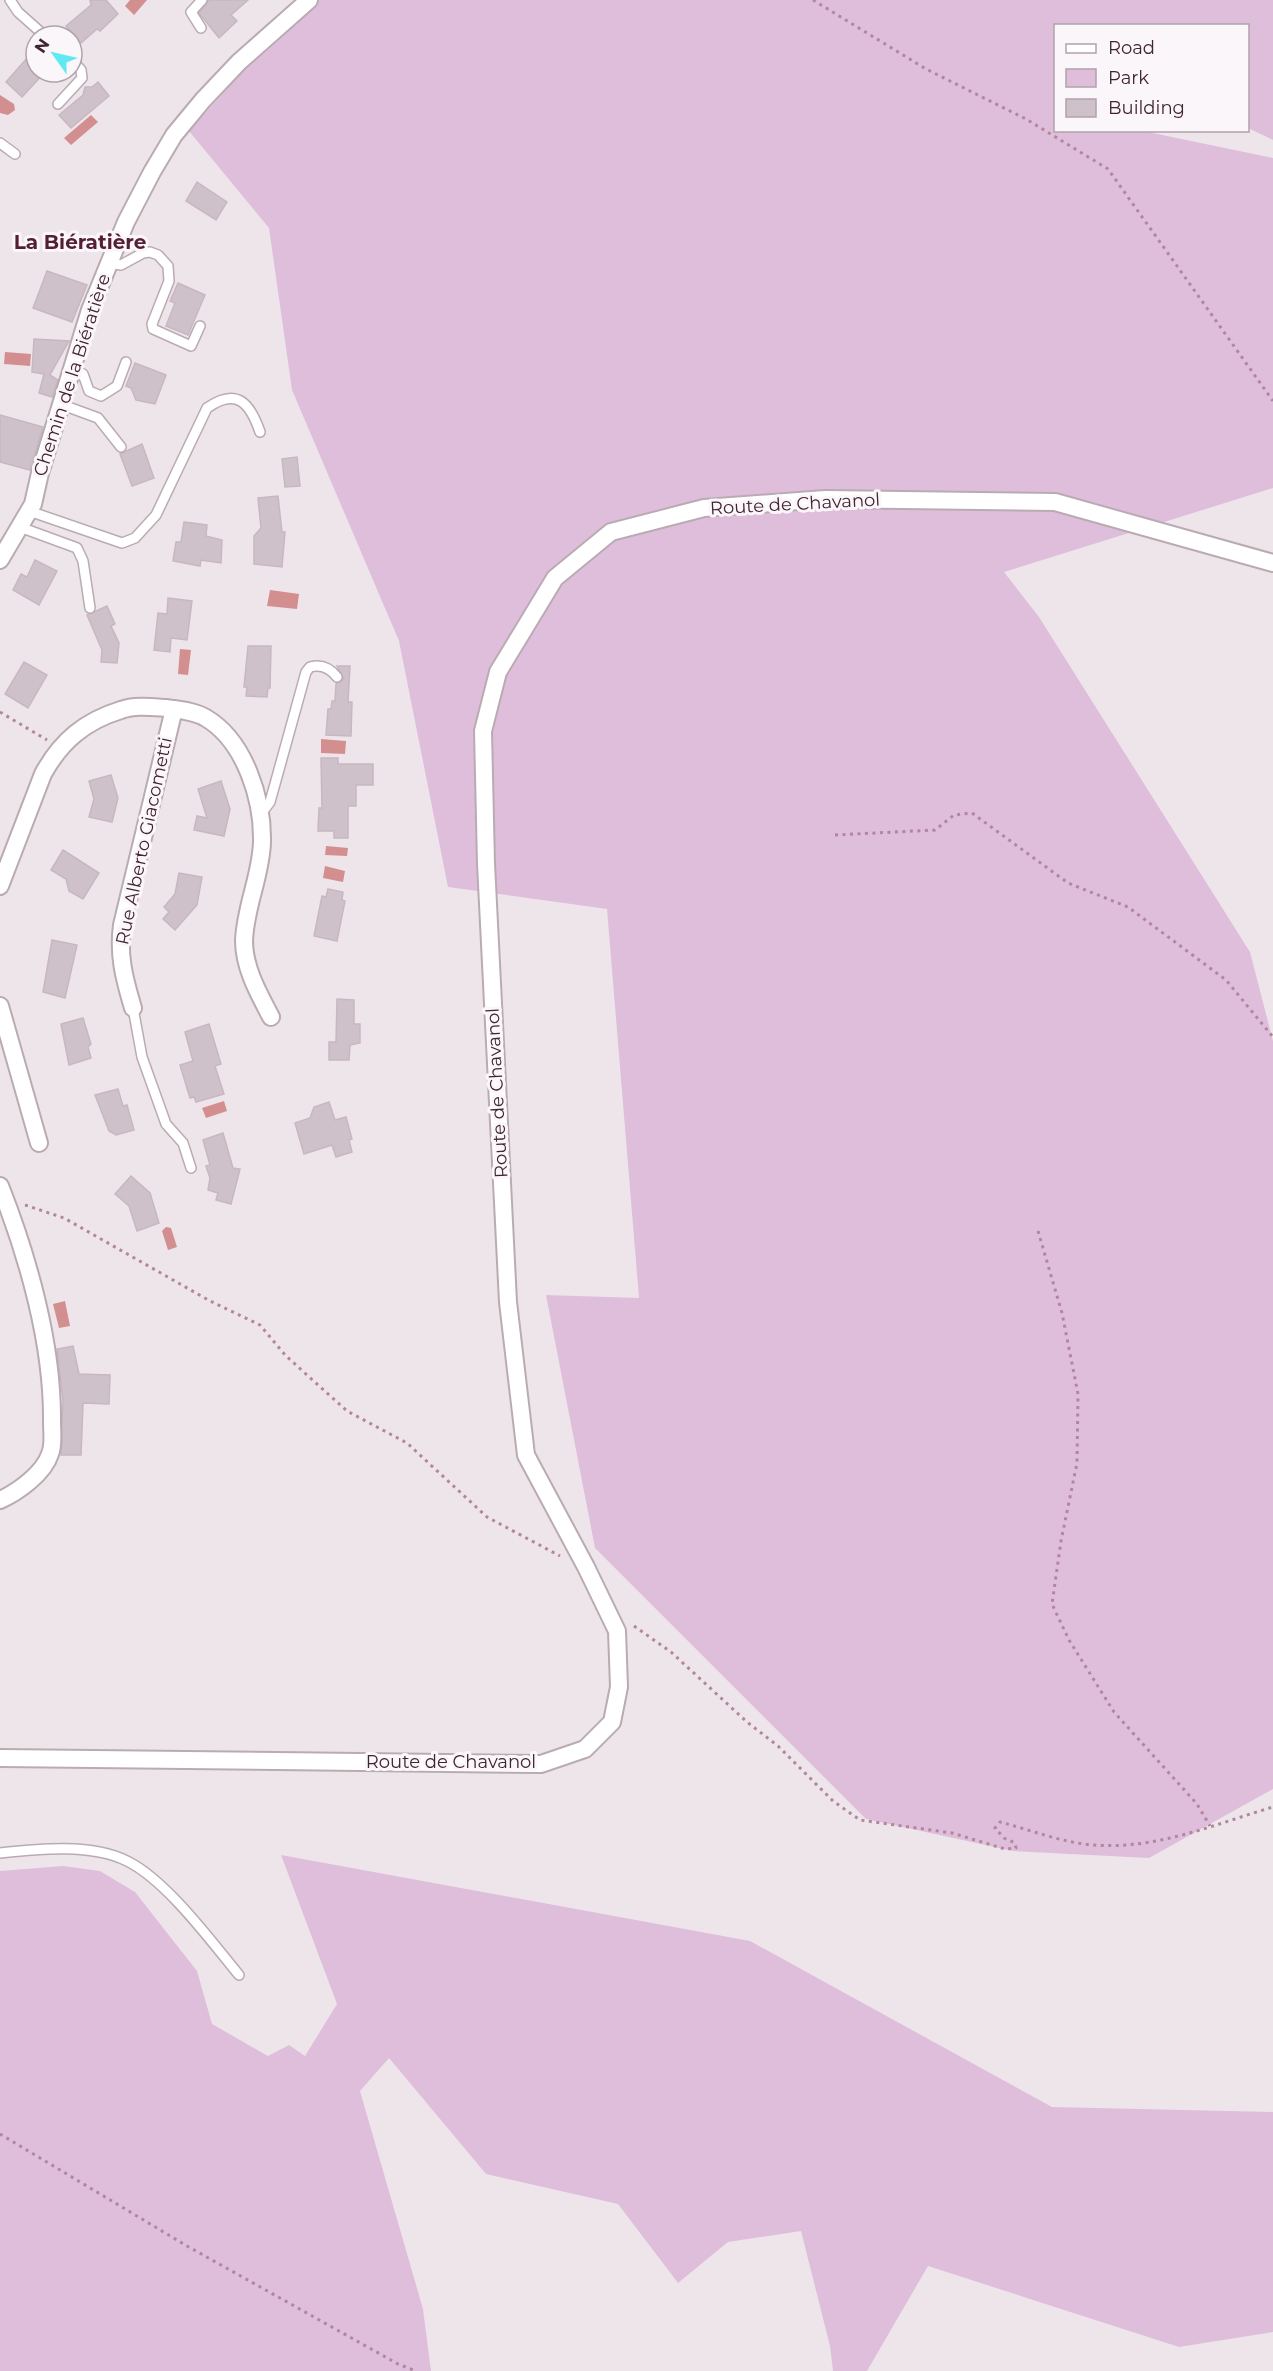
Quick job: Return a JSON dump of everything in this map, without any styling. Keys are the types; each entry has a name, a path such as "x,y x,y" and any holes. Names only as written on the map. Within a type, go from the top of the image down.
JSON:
{"street":[{"name":"Chemin de la Biératière","path":"0,560 17,526 29,511 70,368 108,263 152,172 174,135 203,100 239,62 309,0"},
{"name":"Route de Chavanol","path":"0,1758 541,1764 585,1749 612,1722 619,1687 617,1631 586,1567 526,1455 508,1302 486,864 483,731 498,672 555,578 611,532 704,507 825,499 1055,502 1273,563"},
{"path":"0,886 43,774 60,747 88,723 103,715 127,708 174,709 205,717 228,739 240,757 250,778 259,811 262,841 244,943 248,965 271,1017"},
{"name":"Rue Alberto Giacometti","path":"134,1008 120,965 119,946 174,709"},
{"path":"0,1006 39,1143"},
{"path":"0,1186 18,1233 38,1314 51,1389 52,1449 43,1468 0,1500"}],"lane":[{"path":"10,0 18,12 32,24"},
{"path":"201,28 191,12 202,0"},
{"path":"58,105 77,84"},
{"path":"0,143 15,154"},
{"path":"108,263 121,266 143,253 158,255 168,266 170,276 152,324 153,329 190,346 200,326"},
{"path":"70,368 83,375 89,391 101,396 117,386 126,362"},
{"path":"29,511 122,543 135,538 156,515 207,408 219,400 231,398 242,401 255,417 260,432"},
{"path":"60,404 98,418 121,447"},
{"path":"17,526 77,548 83,561 90,609"},
{"path":"259,811 264,810 270,802 306,672 310,667 321,667 329,669 337,676"},
{"path":"134,1008 142,1057 162,1113 170,1130 183,1143 191,1168"},
{"path":"0,1853 89,1851 125,1860 154,1880 239,1975"}],"path":[{"path":"813,0 926,69 1026,119 1108,169 1273,401"},
{"path":"0,712 60,747"},
{"path":"835,835 936,830 954,815 972,813 1068,883 1128,907 1227,980 1273,1037"},
{"path":"9,1209 30,1205 64,1218 210,1301 260,1325 286,1356 347,1411 407,1443 487,1517 556,1554 586,1567"},
{"path":"1038,1231 1062,1313 1078,1394 1077,1463 1061,1541 1052,1604 1070,1640 1114,1712 1197,1804 1210,1826"},
{"path":"633,1625 671,1652 747,1722 778,1746 833,1801 860,1820 952,1833 1005,1849 1016,1848 1015,1843 998,1833 995,1828 1000,1822 1101,1846 1154,1842 1273,1807"},
{"path":"0,2134 187,2246 398,2364 416,2371"}],"green space":[{"path":"308,0 1273,0 1273,140 1249,128 1249,24 1054,24 1054,132 1148,132 1273,158 1273,488 1004,572 1039,617 1250,952 1273,1041 1273,1789 1149,1858 1013,1851 866,1819 595,1548 546,1295 639,1298 607,909 448,887 399,641 292,390 269,228 189,131"},
{"path":"281,1855 750,1941 1052,2107 1273,2112 1273,2332 1179,2347 928,2266 867,2371 833,2371 830,2346 801,2231 728,2242 678,2283 618,2204 486,2174 389,2058 360,2091 423,2309 431,2371 0,2371 0,1871 63,1866 100,1871 135,1892 197,1971 212,2024 268,2056 289,2045 305,2056 337,2004"}],"shaded area":[{"path":"130,0 147,0 134,15 125,6"},
{"path":"0,95 14,104 15,110 8,115 0,113"},
{"path":"91,115 98,122 71,145 64,138"},
{"path":"5,352 31,354 30,366 4,364"},
{"path":"270,590 299,594 297,609 267,606"},
{"path":"180,649 191,650 188,675 178,674"},
{"path":"321,739 346,741 345,754 321,753"},
{"path":"326,846 348,848 347,856 325,855"},
{"path":"325,866 345,871 343,882 323,878"},
{"path":"224,1101 227,1111 206,1118 202,1108"},
{"path":"166,1227 171,1228 177,1247 168,1250 162,1231"},
{"path":"65,1301 70,1326 59,1328 53,1304"}],"building":[{"path":"90,0 106,0 118,14 100,31 97,29 84,40 84,24 68,24 91,5"},
{"path":"209,0 248,0 231,15 237,21 219,38 199,13"},
{"path":"24,62 24,84 34,84 22,97 6,82"},
{"path":"98,82 109,96 71,128 59,115 83,95 85,87 92,87"},
{"path":"197,182 227,202 216,220 186,201"},
{"path":"47,271 87,285 72,322 33,308"},
{"path":"178,283 205,295 188,335 166,326 175,303 170,301"},
{"path":"34,339 69,341 50,375 58,380 52,397 39,393 44,374 32,372"},
{"path":"135,363 166,375 155,404 136,400 131,388 126,386"},
{"path":"0,415 43,427 30,470 0,462"},
{"path":"142,444 154,478 132,486 120,454"},
{"path":"297,457 300,486 285,487 282,459"},
{"path":"278,496 282,532 285,532 282,567 254,564 254,536 261,528 258,498"},
{"path":"184,522 207,525 206,536 222,540 221,563 201,560 200,566 173,561 176,542 181,542"},
{"path":"35,560 57,571 39,605 13,590 21,574 27,577"},
{"path":"168,598 192,601 187,640 171,638 170,652 154,650 158,613 167,614"},
{"path":"107,606 115,624 111,626 119,643 117,663 101,662 102,650 87,615"},
{"path":"248,646 271,646 270,688 268,688 267,697 246,696 247,687 244,687"},
{"path":"24,662 47,675 28,708 5,694"},
{"path":"337,666 350,666 348,702 352,702 351,736 326,735 328,709 331,709 332,701 335,701 336,684 344,679"},
{"path":"321,758 338,758 338,764 373,764 373,785 356,785 356,806 348,806 348,838 334,838 334,831 318,831 319,808 322,808"},
{"path":"111,775 118,798 112,822 89,817 94,799 89,781"},
{"path":"221,781 230,809 224,836 194,830 197,816 207,818 198,789"},
{"path":"63,850 99,873 83,899 69,891 66,879 51,870"},
{"path":"179,873 202,877 197,905 175,930 163,919 169,912 164,907 175,894"},
{"path":"328,889 343,892 342,900 345,901 337,941 314,936 322,896 326,897"},
{"path":"52,940 77,945 65,998 43,992"},
{"path":"337,999 354,1000 354,1024 360,1024 360,1043 350,1045 349,1060 329,1060 329,1042 336,1042"},
{"path":"83,1018 91,1044 88,1047 91,1058 69,1065 61,1024"},
{"path":"209,1024 221,1064 215,1066 224,1094 196,1102 194,1097 190,1098 180,1065 193,1061 185,1032"},
{"path":"118,1089 123,1106 127,1105 134,1130 116,1135 109,1131 95,1095"},
{"path":"329,1102 335,1120 346,1117 352,1139 349,1140 352,1152 336,1157 332,1145 304,1154 295,1123 310,1118 314,1107"},
{"path":"223,1133 233,1168 240,1169 231,1204 216,1200 218,1193 208,1190 210,1178 206,1166 210,1165 203,1140"},
{"path":"131,1176 150,1193 159,1223 137,1231 129,1206 115,1194"},
{"path":"73,1346 79,1374 110,1375 109,1404 83,1403 81,1455 61,1455 63,1400 57,1349"}],"district":[{"name":"La Biératière","path":"80,242"}]}
